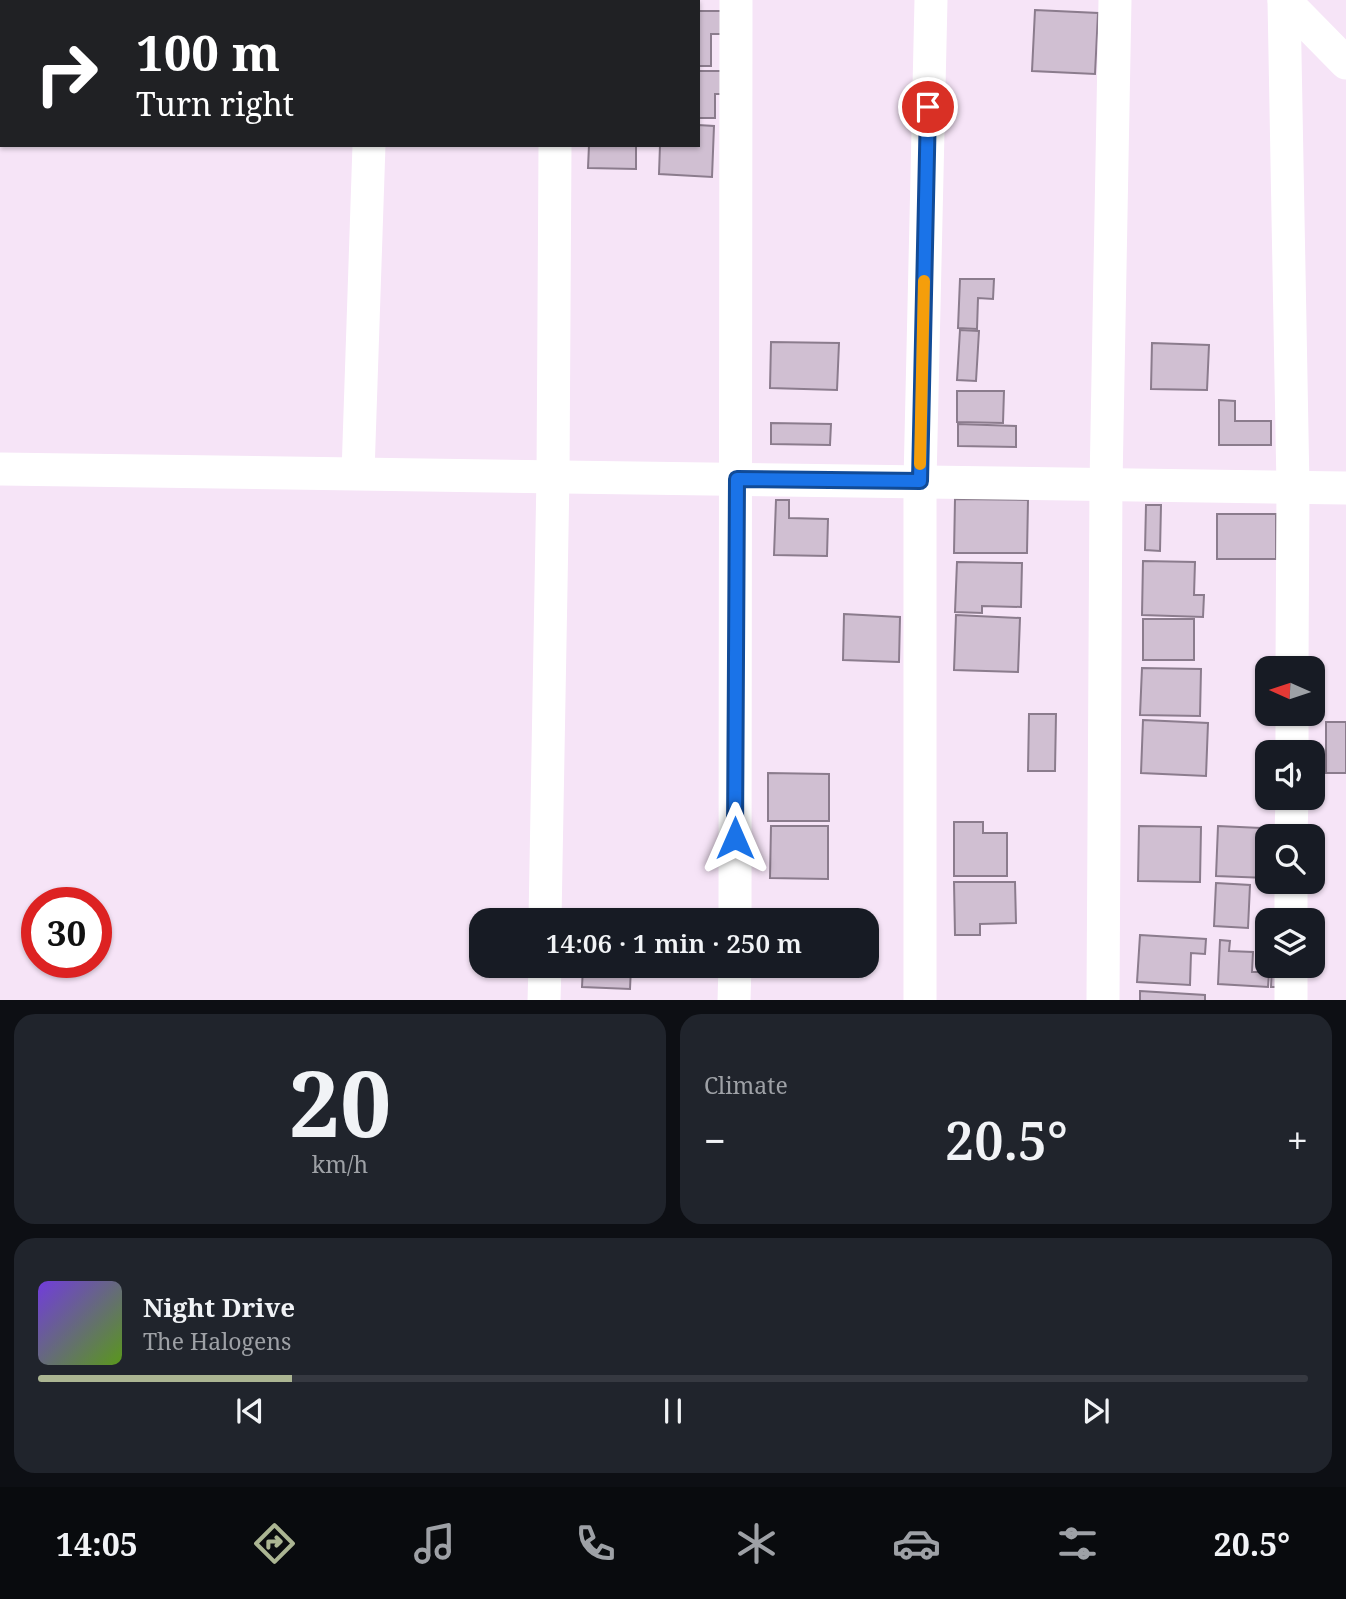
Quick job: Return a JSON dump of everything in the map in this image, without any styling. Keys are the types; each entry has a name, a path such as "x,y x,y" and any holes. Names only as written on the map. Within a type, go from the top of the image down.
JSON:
{"street":[{"path":"735,908 736,0"},
{"path":"920,1000 920,481 931,0"},
{"path":"1103,1000 1106,484 1115,0"},
{"path":"1284,0 1346,63"},
{"path":"1284,0 1293,487 1292,656"},
{"path":"358,473 369,147"},
{"path":"545,908 553,475 555,147"},
{"path":"0,469 1346,488"},
{"path":"544,1000 545,978"},
{"path":"734,978 734,1000"},
{"path":"1291,978 1291,1000"}],"building":[{"path":"1035,10 1098,13 1095,74 1032,71"},
{"path":"700,11 728,11 728,34 711,34 711,66 700,66"},
{"path":"700,71 732,71 732,94 715,94 715,118 700,118"},
{"path":"700,125 714,126 712,177 659,174 660,147 700,147"},
{"path":"589,147 636,147 636,169 588,168"},
{"path":"960,279 994,279 993,299 978,298 977,329 958,328"},
{"path":"960,330 979,331 976,381 957,380"},
{"path":"771,342 839,343 837,390 770,388"},
{"path":"1152,343 1209,345 1207,390 1151,389"},
{"path":"957,391 1004,391 1003,423 957,422"},
{"path":"1219,400 1235,401 1235,421 1271,421 1271,445 1219,445"},
{"path":"771,423 831,424 830,445 771,444"},
{"path":"958,424 1016,426 1016,447 958,446"},
{"path":"955,499 1028,500 1027,553 954,553"},
{"path":"776,500 789,500 789,518 828,519 827,556 774,555"},
{"path":"1146,505 1161,505 1160,551 1145,550"},
{"path":"1217,514 1276,514 1276,559 1217,559"},
{"path":"1143,561 1195,562 1194,595 1204,595 1203,617 1142,615"},
{"path":"957,562 1022,563 1021,607 982,606 982,613 955,612"},
{"path":"844,614 900,617 899,662 843,660"},
{"path":"956,615 1020,618 1018,672 954,670"},
{"path":"1143,619 1194,619 1194,660 1143,660"},
{"path":"1142,668 1201,669 1200,716 1140,715"},
{"path":"1029,714 1056,714 1055,771 1028,771"},
{"path":"1143,720 1208,723 1206,776 1141,773"},
{"path":"1326,722 1346,722 1346,773 1326,773"},
{"path":"768,773 829,774 829,821 768,821"},
{"path":"954,822 983,822 983,833 1007,833 1007,876 954,876"},
{"path":"771,826 828,826 828,879 770,878"},
{"path":"1139,826 1201,827 1200,882 1138,881"},
{"path":"1218,826 1255,828 1255,878 1216,876"},
{"path":"954,882 1015,882 1016,923 980,924 980,935 955,935"},
{"path":"1216,883 1250,885 1248,928 1214,926"},
{"path":"1140,935 1206,939 1205,954 1191,953 1190,985 1137,982"},
{"path":"1220,940 1230,941 1229,951 1253,952 1252,972 1255,972 1255,978 1269,978 1268,987 1218,984"},
{"path":"582,978 630,978 630,989 582,987"},
{"path":"1271,978 1284,978 1284,987 1271,987"},
{"path":"1140,991 1205,995 1205,1000 1140,1000"}],"slow traffic":[{"path":"920,464 924,281"}],"route":[{"path":"735,838 737,479 920,481 928,107"}]}
